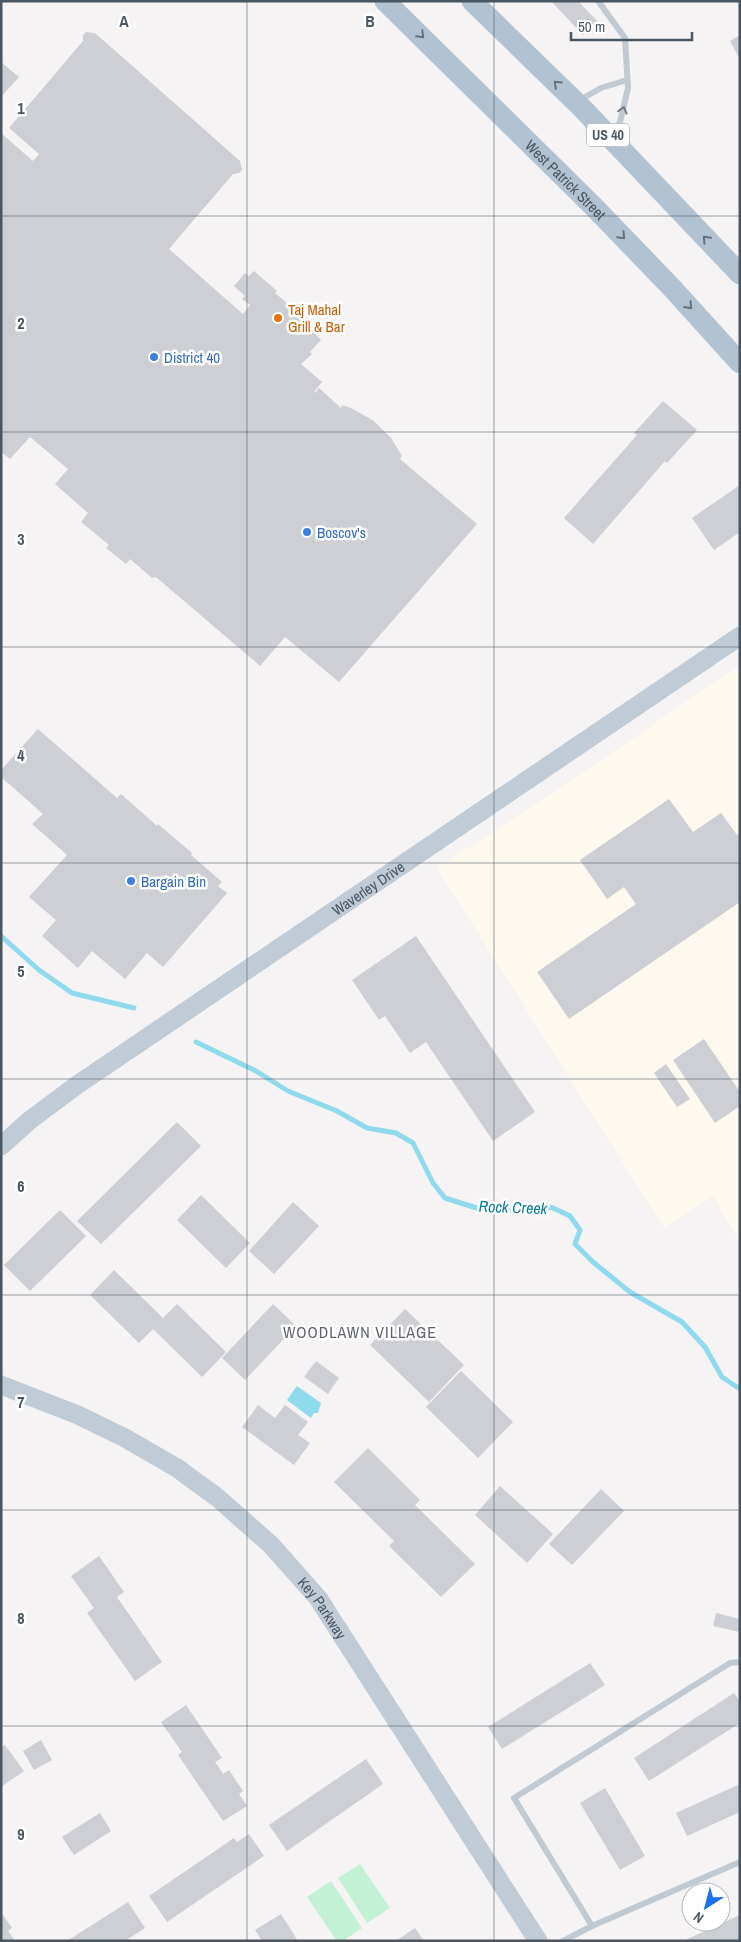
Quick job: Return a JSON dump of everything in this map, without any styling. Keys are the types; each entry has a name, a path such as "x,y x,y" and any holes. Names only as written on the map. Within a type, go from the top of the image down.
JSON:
{"main road":[{"name":"West Patrick Street","path":"385,1 593,206 674,289 740,363"},
{"name":"US 40","path":"472,1 576,102 740,274"}],"street":[{"name":"Waverley Drive","path":"1,1146 30,1120 77,1085 263,961 740,636"},
{"name":"Key Parkway","path":"1,1385 78,1415 126,1438 177,1468 218,1498 271,1545 318,1598 538,1941"}],"lane":[{"path":"598,1 625,38 628,88 625,108 620,122 610,138"},
{"path":"576,102 602,88 627,80"},
{"path":"592,1926 514,1798 722,1668 740,1662"},
{"path":"563,1941 592,1926 740,1862"}],"shaded area":[{"path":"740,665 740,1243 713,1196 664,1228 437,868 572,780"}],"green space":[{"path":"360,1864 390,1908 367,1923 338,1878"},
{"path":"331,1881 362,1928 343,1941 337,1941 307,1897"}],"water":[{"path":"297,1386 321,1403 318,1413 314,1413 311,1418 287,1400"}],"building":[{"path":"551,1 578,1 597,21 583,35"},
{"name":"District 40","path":"86,32 95,33 240,161 242,170 239,173 233,174 169,249 243,314 250,305 242,299 245,296 234,286 245,273 249,276 254,271 277,291 275,293 308,319 304,322 321,340 310,352 312,354 301,364 322,382 314,392 319,388 341,408 342,405 351,408 374,421 391,438 402,456 400,459 477,524 339,682 285,637 260,666 156,577 152,578 130,559 126,564 106,548 109,545 81,522 88,513 55,484 68,469 30,437 10,459 1,452 1,133 33,161 39,154 9,128 83,41 83,35"},
{"path":"740,35 740,55 738,56 730,41"},
{"path":"1,62 19,77 1,97"},
{"path":"663,401 697,430 667,463 665,461 593,544 564,518 637,435 634,433"},
{"path":"740,485 740,532 714,550 692,518"},
{"path":"38,729 117,798 121,794 157,826 158,824 222,882 218,886 227,893 163,967 147,953 125,979 92,951 78,968 42,936 56,920 29,897 67,855 32,824 43,814 1,777 1,770"},
{"path":"669,799 693,832 721,813 737,835 740,833 740,902 569,1019 537,972 636,904 624,887 607,899 580,860"},
{"path":"416,936 535,1112 493,1141 426,1042 410,1053 385,1016 379,1020 352,980"},
{"path":"704,1039 740,1092 740,1106 715,1123 673,1060"},
{"path":"666,1064 690,1099 677,1107 654,1073"},
{"path":"177,1122 201,1146 101,1244 77,1221"},
{"path":"201,1195 250,1243 226,1268 177,1220"},
{"path":"293,1202 319,1226 274,1274 249,1251"},
{"path":"60,1210 86,1236 30,1291 4,1265"},
{"path":"114,1270 163,1318 177,1304 226,1352 202,1377 153,1329 139,1343 90,1295"},
{"path":"273,1304 296,1326 245,1380 222,1358"},
{"path":"405,1309 464,1365 429,1402 370,1345"},
{"path":"316,1361 339,1378 328,1394 304,1377"},
{"path":"461,1371 513,1422 478,1458 426,1407"},
{"path":"258,1405 275,1418 285,1405 308,1422 298,1435 310,1443 294,1465 242,1427"},
{"path":"368,1448 420,1500 415,1505 475,1564 441,1597 389,1546 394,1541 334,1482"},
{"path":"500,1486 553,1534 527,1563 475,1515"},
{"path":"601,1489 624,1511 572,1565 549,1544"},
{"path":"99,1556 124,1592 117,1597 162,1662 135,1681 87,1613 94,1608 71,1576"},
{"path":"716,1613 740,1619 740,1632 713,1626"},
{"path":"590,1663 605,1685 502,1749 488,1727"},
{"path":"734,1693 740,1702 740,1723 649,1781 634,1758"},
{"path":"186,1705 222,1758 215,1762 223,1774 229,1770 243,1791 239,1794 247,1806 223,1821 178,1755 182,1752 161,1722"},
{"path":"41,1740 52,1760 34,1770 23,1751"},
{"path":"5,1745 24,1771 1,1787 1,1747"},
{"path":"366,1759 383,1784 287,1851 269,1825"},
{"path":"740,1784 740,1812 687,1836 676,1813"},
{"path":"605,1788 645,1856 620,1870 580,1803"},
{"path":"100,1813 111,1831 74,1855 62,1837"},
{"path":"249,1834 264,1856 167,1922 149,1896 234,1838 237,1842"},
{"path":"128,1902 145,1928 125,1941 67,1941"},
{"path":"1,1912 12,1928 8,1931 15,1941 1,1941"},
{"path":"281,1914 298,1941 262,1941 255,1930"},
{"path":"740,1915 740,1941 683,1941 703,1932 731,1932 731,1919"},
{"path":"415,1928 424,1941 396,1941"}],"waterway":[{"name":"Rock Creek","path":"1,936 39,970 72,993 134,1008"},
{"name":"Rock Creek","path":"196,1042 256,1071 288,1091 337,1111 367,1128 396,1133 413,1143 433,1183 445,1198 483,1210 527,1211 551,1207 570,1216 580,1230 575,1244 593,1262 630,1292 682,1322 705,1347 722,1377 740,1389"}],"place":[{"name":"Taj Mahal Grill & Bar","path":"278,318"},
{"name":"District 40","path":"154,357"},
{"name":"Boscov's","path":"307,532"},
{"name":"Bargain Bin","path":"131,881"}],"district":[{"name":"WOODLAWN VILLAGE","path":"360,1332"}]}
